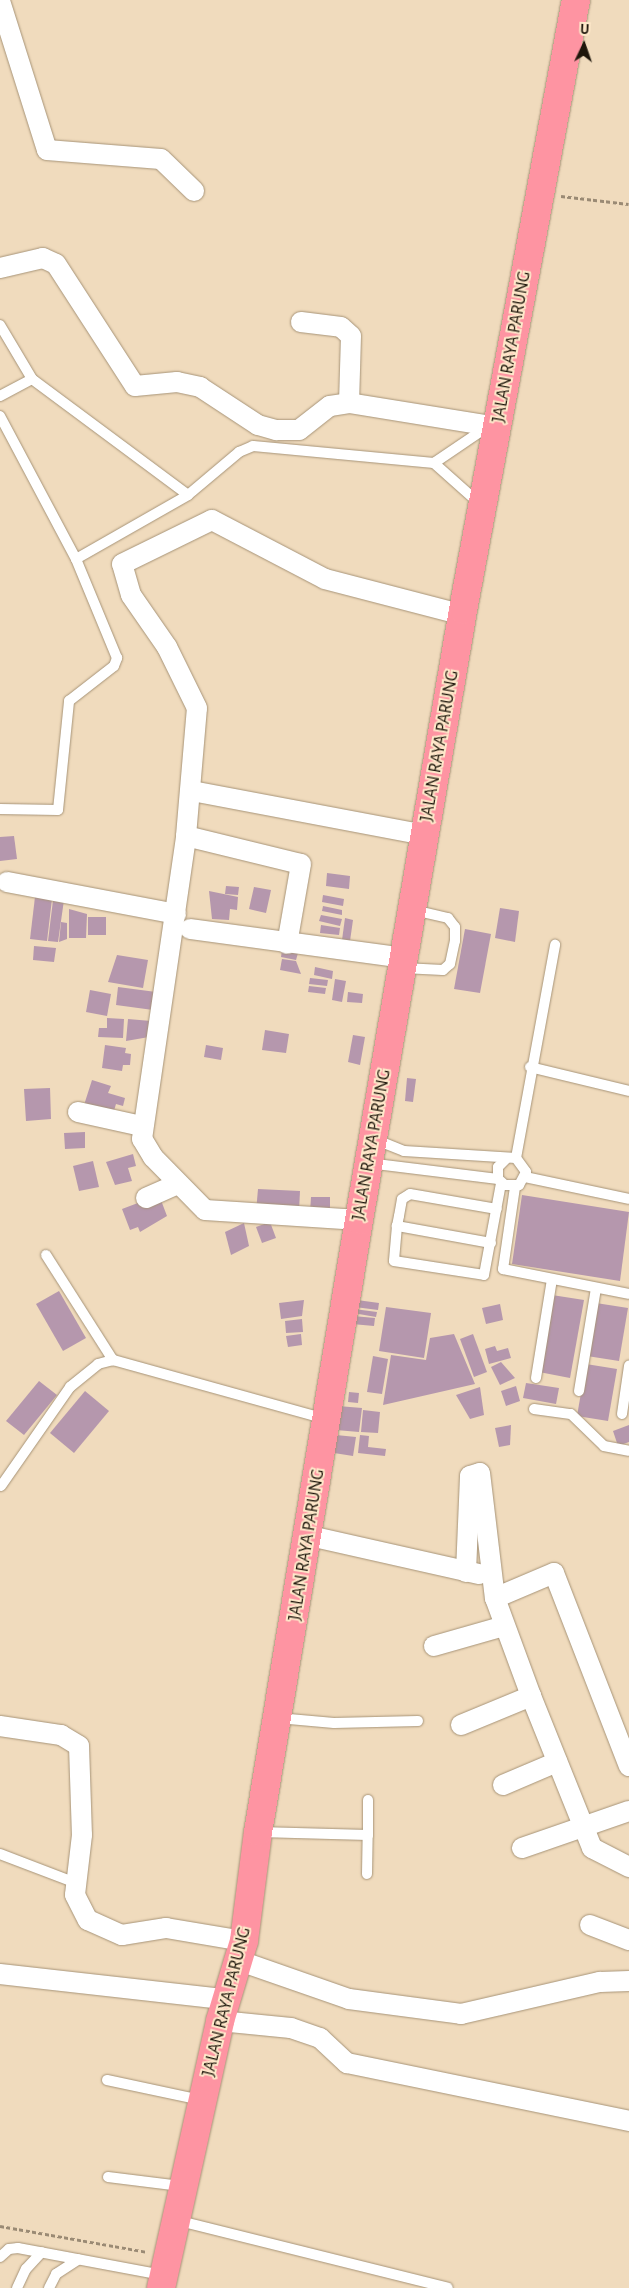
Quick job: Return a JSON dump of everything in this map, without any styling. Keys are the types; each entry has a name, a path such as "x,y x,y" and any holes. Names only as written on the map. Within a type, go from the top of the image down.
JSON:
{"highway":[{"name":"JALAN RAYA PARUNG","path":"407,909 562,0"},
{"name":"JALAN RAYA PARUNG","path":"154,2276 192,2098 217,2009 239,1947 310,1536 355,1219 400,961 415,833 471,496 489,426 541,192 576,0"},
{"name":"JALAN RAYA PARUNG","path":"239,1947 318,1417 355,1219"},
{"name":"JALAN RAYA PARUNG","path":"154,2276 176,2220 217,2009"}],"street":[{"path":"0,1 47,150 161,160 194,191"},
{"path":"0,268 43,258 56,264 135,386 191,385 258,425 276,430 299,430 330,406 350,403 489,426"},
{"path":"301,322 341,327 351,336 350,403"},
{"path":"355,1219 220,1213 206,1210 153,1157 142,1139 141,1126 176,914 192,791 197,708 167,647 122,577 126,558 212,520 325,579 452,612"},
{"path":"192,791 415,833"},
{"path":"186,836 301,864 287,944"},
{"path":"7,882 176,914"},
{"path":"190,929 400,961"},
{"path":"78,1112 141,1126"},
{"path":"146,1198 178,1184"},
{"path":"466,1572 470,1476 480,1473 495,1598 530,1696 595,1852 629,1867"},
{"path":"310,1536 491,1576"},
{"path":"495,1598 554,1573 629,1766"},
{"path":"434,1646 504,1626"},
{"path":"461,1725 530,1696"},
{"path":"0,1726 61,1735 79,1746 82,1835 75,1895 88,1920 107,1932 122,1935 181,1929 239,1947 350,1999 461,2014 600,1982 629,1981"},
{"path":"503,1785 557,1762"},
{"path":"522,1848 629,1811"},
{"path":"590,1925 629,1940"},
{"path":"0,1974 217,2009 291,2028 320,2038 347,2063 629,2121"}],"lane":[{"path":"0,325 32,379 188,495"},
{"path":"0,396 32,379"},
{"path":"0,416 76,559 117,658 114,666 69,701 58,810 0,809"},
{"path":"434,463 489,426"},
{"path":"76,559 188,495 239,452 253,446 434,463 471,496"},
{"path":"400,961 443,970 450,964 455,941 455,927 448,918 407,909"},
{"path":"497,1209 410,1194 402,1199 392,1254 400,1264 484,1275 497,1209 500,1181 498,1167 511,1159 556,945"},
{"path":"530,1067 629,1091"},
{"path":"366,1150 511,1159 525,1166 525,1177 515,1187 502,1267 629,1294"},
{"path":"366,1150 500,1181 515,1187"},
{"path":"525,1177 629,1199"},
{"path":"397,1226 491,1243"},
{"path":"46,1255 113,1360"},
{"path":"536,1378 552,1279"},
{"path":"578,1391 596,1288"},
{"path":"1,1486 70,1386 98,1364 113,1360 318,1417"},
{"path":"622,1414 629,1366"},
{"path":"534,1409 571,1414 604,1446 629,1451"},
{"path":"278,1718 334,1723 418,1721"},
{"path":"367,1874 368,1800"},
{"path":"258,1832 368,1835"},
{"path":"0,1854 76,1883"},
{"path":"107,2080 192,2098"},
{"path":"108,2177 173,2185"},
{"path":"176,2220 448,2288"},
{"path":"0,2257 14,2248 79,2259 154,2276"},
{"path":"17,2288 26,2268 42,2252"},
{"path":"49,2288 56,2274 79,2259"}],"path":[{"path":"541,192 629,204"},
{"path":"0,2226 154,2276"}],"building":[{"path":"14,836 17,859 0,861 0,837"},
{"path":"327,873 350,876 349,889 326,886"},
{"path":"226,886 239,887 238,895 225,894"},
{"path":"254,887 271,890 266,913 249,909"},
{"path":"209,891 238,897 237,910 230,909 229,920 212,919"},
{"path":"54,892 65,893 58,942 48,941"},
{"path":"323,895 344,899 343,906 322,902"},
{"path":"35,897 52,899 47,941 30,939"},
{"path":"323,906 342,910 342,915 322,911"},
{"path":"500,908 519,911 515,942 495,938"},
{"path":"69,909 87,914 86,938 69,938"},
{"path":"321,915 342,919 340,926 319,921"},
{"path":"88,917 106,917 106,935 88,935"},
{"path":"345,918 353,920 350,941 342,940"},
{"path":"61,922 67,923 67,939 59,942"},
{"path":"321,925 340,928 339,935 320,933"},
{"path":"465,929 491,934 480,993 454,989"},
{"path":"34,946 56,948 54,962 33,960"},
{"path":"282,950 298,953 296,960 281,957"},
{"path":"117,955 148,960 143,988 108,982"},
{"path":"282,959 296,961 301,974 280,970"},
{"path":"315,967 333,971 332,979 314,975"},
{"path":"310,978 328,980 327,986 309,984"},
{"path":"335,979 346,981 342,1002 332,1000"},
{"path":"309,986 326,988 325,994 308,992"},
{"path":"118,987 156,992 153,1010 116,1005"},
{"path":"90,990 111,994 107,1016 86,1012"},
{"path":"348,992 363,994 362,1003 347,1002"},
{"path":"107,1018 124,1019 123,1038 98,1037 99,1028 107,1028"},
{"path":"128,1019 151,1021 149,1037 126,1041"},
{"path":"265,1030 289,1034 286,1053 262,1050"},
{"path":"353,1035 365,1037 360,1065 348,1062"},
{"path":"105,1045 126,1048 125,1053 131,1054 130,1065 123,1065 122,1071 102,1068"},
{"path":"206,1045 223,1048 221,1060 204,1057"},
{"path":"407,1078 416,1079 413,1102 405,1101"},
{"path":"92,1080 111,1086 108,1093 125,1098 123,1106 116,1104 113,1114 84,1105"},
{"path":"50,1088 51,1119 26,1121 24,1089"},
{"path":"85,1132 85,1148 65,1149 64,1133"},
{"path":"133,1154 136,1166 128,1168 132,1181 115,1185 106,1162"},
{"path":"93,1161 99,1187 79,1191 73,1166"},
{"path":"258,1189 300,1191 299,1211 256,1212"},
{"path":"159,1195 167,1216 140,1232 138,1227 130,1230 122,1209"},
{"path":"522,1195 629,1212 620,1281 512,1264"},
{"path":"311,1197 330,1197 330,1212 310,1212"},
{"path":"270,1222 276,1238 262,1243 256,1227"},
{"path":"244,1223 249,1246 231,1255 225,1232"},
{"path":"59,1291 86,1338 63,1351 36,1304"},
{"path":"552,1295 584,1300 570,1378 539,1372"},
{"path":"304,1300 302,1316 281,1319 279,1303"},
{"path":"357,1300 379,1303 378,1310 355,1307"},
{"path":"596,1303 628,1308 619,1361 587,1356"},
{"path":"500,1304 503,1320 486,1324 482,1308"},
{"path":"386,1307 431,1313 424,1358 379,1351"},
{"path":"354,1309 377,1312 376,1317 353,1313"},
{"path":"353,1316 375,1318 374,1326 352,1324"},
{"path":"302,1319 303,1332 286,1333 285,1321"},
{"path":"301,1334 302,1345 288,1347 286,1336"},
{"path":"454,1334 475,1384 383,1405 391,1355 426,1360 430,1338"},
{"path":"473,1334 487,1372 474,1377 460,1339"},
{"path":"495,1346 497,1351 508,1348 511,1358 489,1364 485,1349"},
{"path":"373,1356 388,1359 382,1394 367,1392"},
{"path":"501,1362 515,1378 500,1385 491,1367"},
{"path":"586,1364 617,1369 608,1421 577,1416"},
{"path":"39,1381 57,1395 24,1435 6,1421"},
{"path":"526,1383 559,1388 556,1404 523,1398"},
{"path":"516,1386 520,1401 506,1406 501,1391"},
{"path":"480,1387 484,1415 470,1419 456,1395"},
{"path":"85,1391 109,1411 74,1453 50,1433"},
{"path":"349,1392 359,1393 358,1403 348,1402"},
{"path":"338,1406 362,1408 359,1432 336,1430"},
{"path":"363,1410 380,1412 378,1433 361,1432"},
{"path":"511,1425 510,1445 499,1447 495,1428"},
{"path":"629,1425 629,1442 618,1446 613,1431"},
{"path":"336,1435 356,1437 353,1456 334,1453"},
{"path":"360,1435 369,1436 368,1447 386,1449 385,1456 358,1453"}]}
